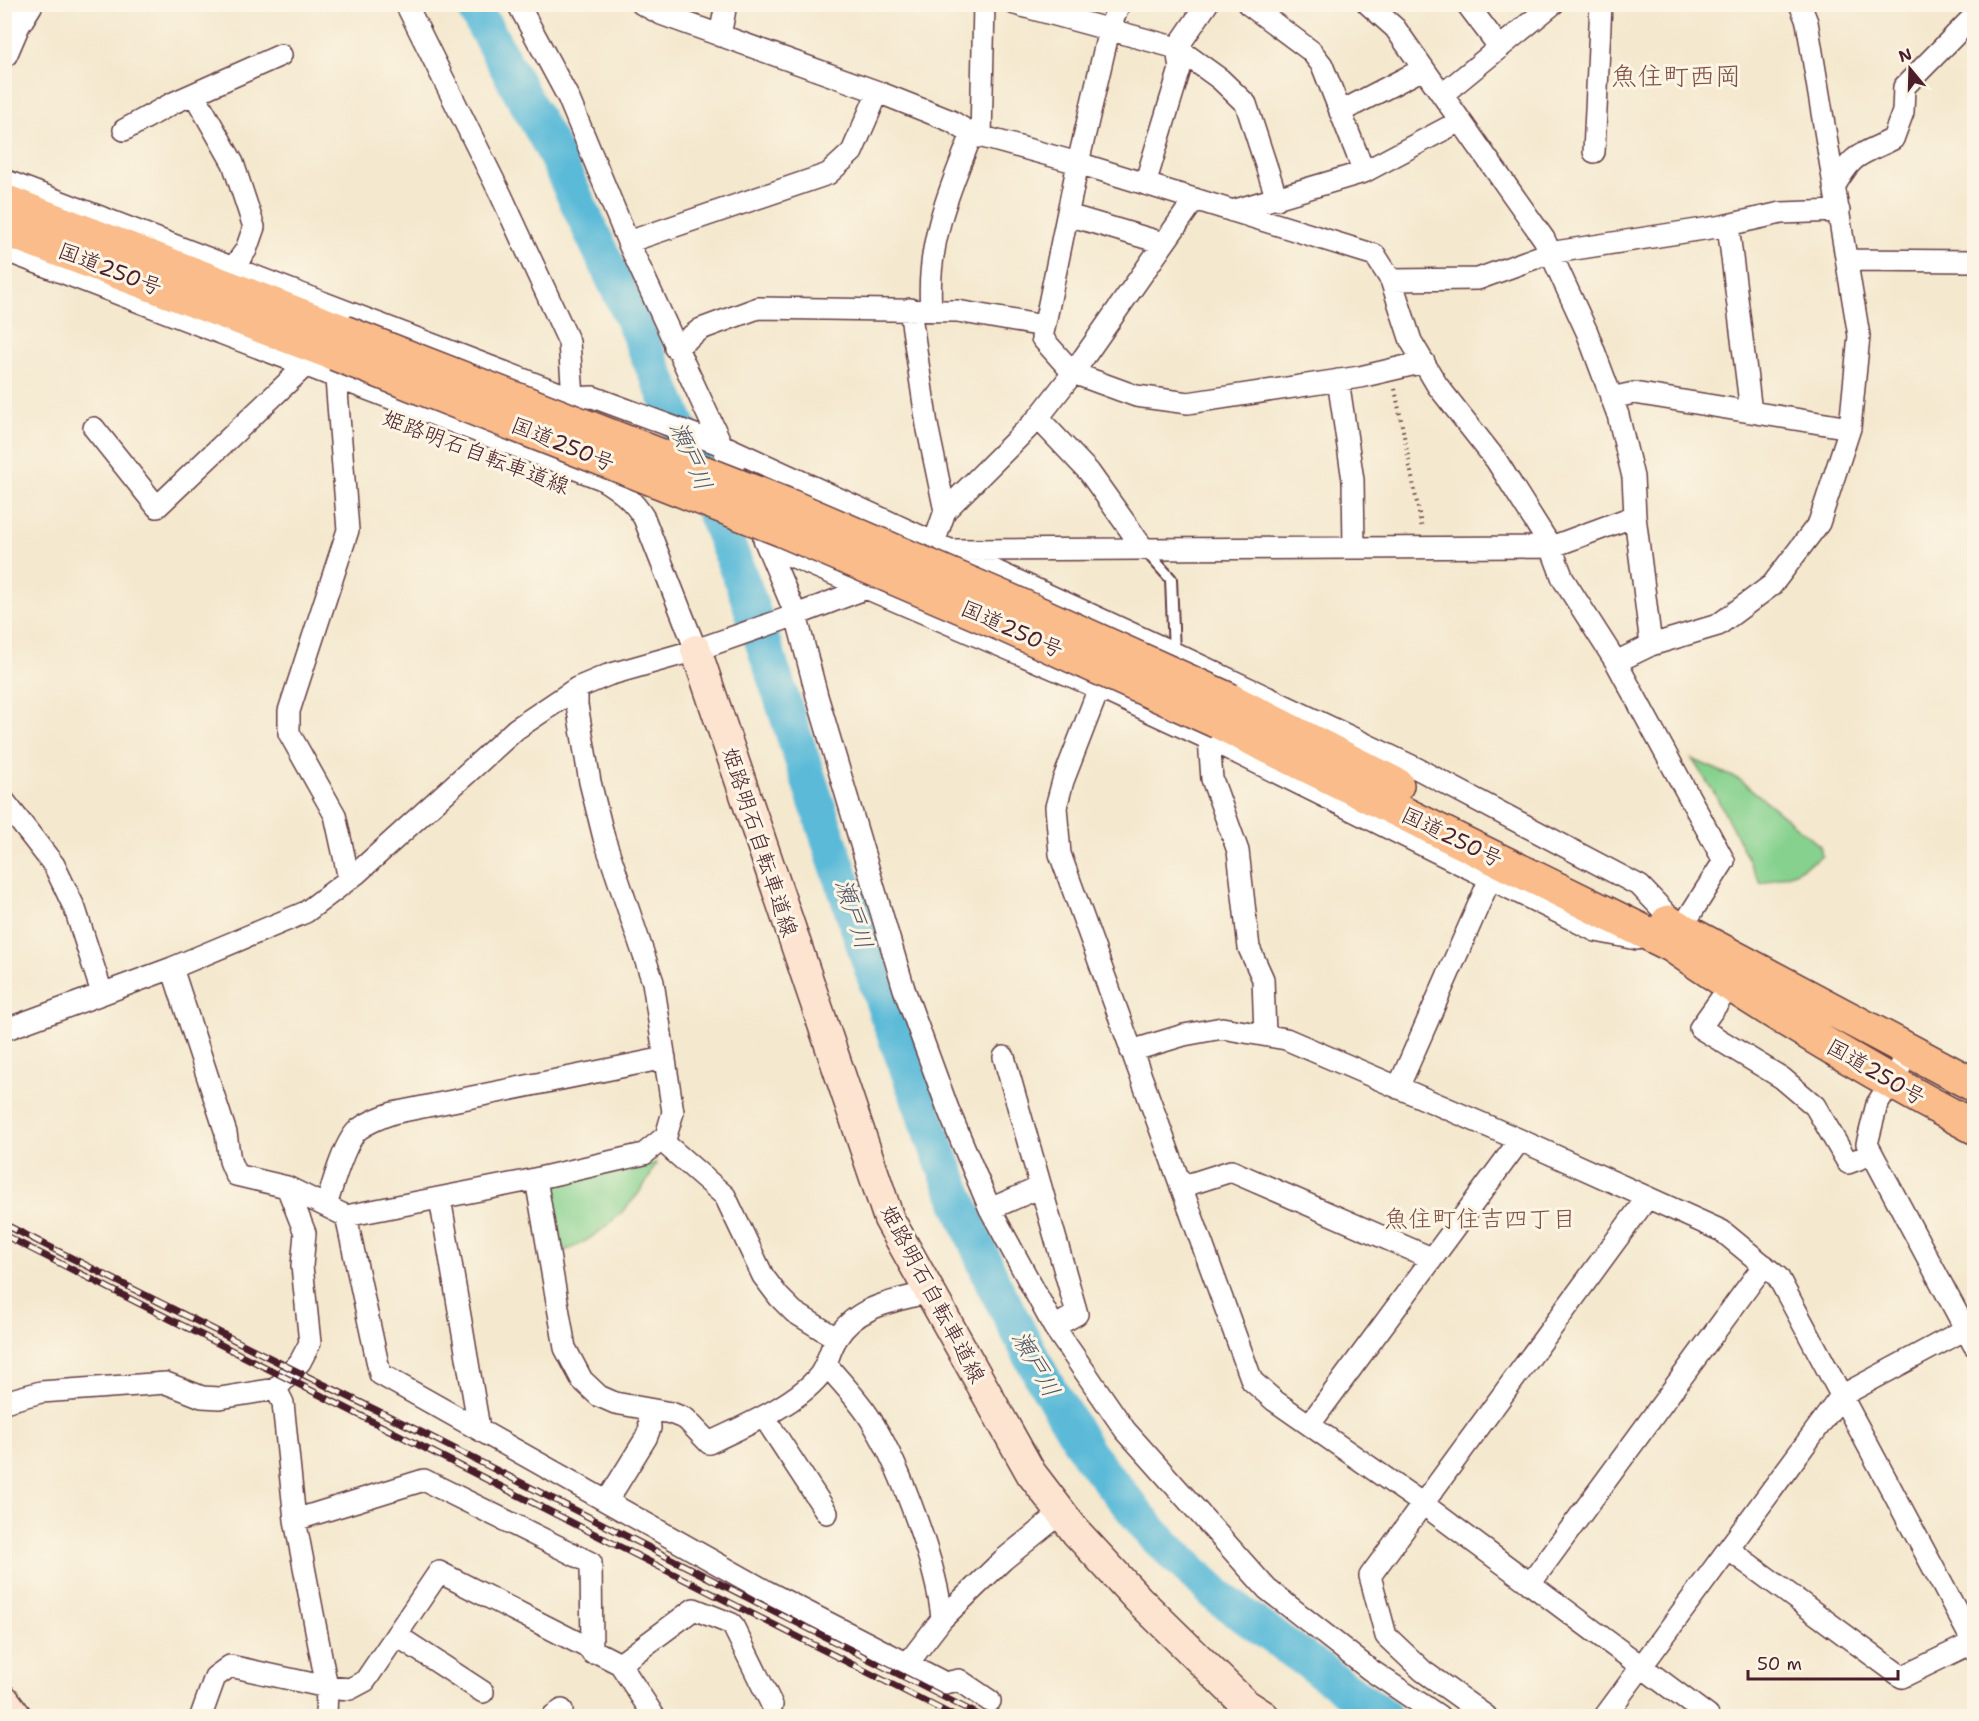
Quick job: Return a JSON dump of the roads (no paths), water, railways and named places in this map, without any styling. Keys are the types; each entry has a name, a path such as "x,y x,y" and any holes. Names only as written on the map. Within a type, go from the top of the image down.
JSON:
{"highway":[{"name":"国道250号","path":"4,201 338,355"},
{"name":"国道250号","path":"4,229 338,355 782,530 1001,624 1219,720 1911,1050 1974,1085"},
{"name":"国道250号","path":"1676,937 1730,986 1891,1083 1974,1127"}],"main road":[{"name":"姫路明石自転車道線","path":"701,648 889,1219 1031,1473 1061,1513 1138,1599 1244,1702 1264,1716"},
{"path":"4,1700 16,1716"}],"street":[{"path":"406,4 501,195 569,342 572,398 582,470"},
{"path":"518,4 568,97 628,242 768,546 796,615 817,696 904,989 948,1109 990,1209 1054,1327 1125,1430 1267,1589 1369,1669 1439,1716"},
{"path":"642,4 720,36 878,92 951,121 976,135 1078,163 1375,255 1391,280 1411,341 1437,385 1496,460 1551,547 1563,579 1616,662 1724,861 1676,937"},
{"path":"720,36 726,4"},
{"path":"931,310 930,281 937,223 976,135 984,4"},
{"path":"1015,4 1176,48 1220,79 1246,104 1277,198"},
{"path":"1119,4 1109,30 1078,163 1042,338 1073,373 1136,396 1188,403 1338,380 1424,362"},
{"path":"1145,184 1180,69 1176,48 1207,4"},
{"path":"1248,4 1311,51 1322,65 1364,172"},
{"path":"1368,4 1395,28 1544,239 1587,332 1611,398 1633,477 1635,516 1651,645"},
{"path":"1467,4 1500,48"},
{"path":"1443,94 1553,4"},
{"path":"1594,152 1601,4"},
{"path":"1616,662 1651,645 1718,625 1772,585 1819,523 1850,428 1859,336 1807,22 1800,4"},
{"path":"4,53 17,15"},
{"path":"1834,187 1847,165 1859,153 1893,139 1903,112 1904,87 1974,16"},
{"path":"124,130 194,94 281,55"},
{"path":"1340,112 1423,69"},
{"path":"628,242 828,174 852,152 878,92"},
{"path":"194,94 233,163 254,227 246,250 233,268"},
{"path":"1232,211 1364,172 1460,122"},
{"path":"4,180 572,398 593,397 722,445 1174,653 1418,770 1640,886 1676,937"},
{"path":"945,511 1038,418 1073,373 1195,199"},
{"path":"1391,280 1478,279 1549,253 1728,225 1781,213 1839,211"},
{"path":"1068,215 1163,243"},
{"path":"1728,225 1751,412"},
{"path":"4,250 305,366"},
{"path":"1847,260 1974,261"},
{"path":"675,348 701,329 758,308 931,310 984,314 1044,326"},
{"path":"4,1030 172,968 306,912 350,879 454,788 516,729 577,688 608,675 701,648 796,615 941,559 945,511 927,425 910,309"},
{"path":"338,355 348,530 289,711 289,733 335,815 350,879"},
{"path":"94,428 157,507 305,366 338,355 621,490 636,504 644,518 701,648"},
{"path":"1338,380 1353,480 1354,548"},
{"path":"1611,398 1634,393 1850,428"},
{"path":"1038,418 1089,471 1143,548"},
{"path":"942,547 1551,547 1635,516"},
{"path":"768,546 1099,688 1219,720 1490,879 1596,931 1676,937"},
{"path":"1174,653 1219,720 1212,779 1238,851 1249,948 1263,979 1265,1035"},
{"path":"172,968 226,1133 230,1161 236,1175 287,1187 346,1216 536,1179 644,1154 666,1136 673,1112 653,982 604,838 590,782 577,705 577,688"},
{"path":"1099,688 1063,781 1056,807 1060,854 1252,1381 1275,1401 1423,1504 1708,1716"},
{"path":"4,801 54,865 75,909 102,993"},
{"path":"1398,1088 1490,879"},
{"path":"1730,986 1700,1028 1782,1078 1815,1106 1848,1163 1872,1154"},
{"path":"1131,1051 1184,1035 1222,1028 1286,1039 1520,1140 1722,1231 1778,1277 1974,1643 1902,1677 1728,1549"},
{"path":"1605,1716 1841,1396 1970,1337 1867,1144 1877,1104 1911,1050"},
{"path":"1004,1057 1077,1314 1054,1327"},
{"path":"326,1206 357,1130 374,1119 393,1113 664,1058"},
{"path":"661,1140 725,1196 763,1276 779,1298 801,1316 836,1338"},
{"path":"1310,1424 1520,1140"},
{"path":"1181,1187 1232,1171 1431,1258"},
{"path":"536,1179 565,1348 582,1380 599,1396 615,1403 686,1419 709,1443 764,1417 805,1388 818,1376 826,1364 836,1338 855,1318 877,1305 929,1292"},
{"path":"4,1402 41,1392 166,1383 202,1396 220,1398 276,1389 300,1362 309,1343 302,1266 305,1233 287,1187"},
{"path":"990,1209 1041,1187"},
{"path":"440,1198 479,1428"},
{"path":"1486,1716 1423,1671 1386,1636 1370,1576 1647,1198"},
{"path":"346,1216 380,1374 766,1591 945,1683 959,1680 990,1701"},
{"path":"1530,1584 1764,1265"},
{"path":"826,1364 873,1423 881,1437 906,1494 935,1580 942,1619"},
{"path":"276,1389 283,1403 295,1520 327,1687 326,1716"},
{"path":"607,1501 646,1438 650,1428 649,1410"},
{"path":"764,1417 827,1513"},
{"path":"295,1520 424,1480 591,1563 592,1653"},
{"path":"908,1664 942,1619 1003,1560 1061,1513"},
{"path":"201,1716 215,1677 230,1666 327,1687 350,1689 365,1681 439,1572 592,1653 620,1664 652,1715"},
{"path":"620,1664 694,1609 732,1624 772,1705"},
{"path":"396,1635 483,1692"},
{"path":"1369,1669 1386,1636"}],"lane":[{"path":"1143,548 1171,579 1174,653"}],"waterway":[{"name":"瀬戸川","path":"472,4 551,146 631,316 696,466 745,589 888,1017 943,1164 994,1285 1042,1377 1088,1454 1154,1535 1221,1599 1384,1716"}],"railway":[{"path":"4,1224 981,1716"},
{"path":"4,1235 954,1716"}],"district":[{"name":"魚住町西岡","path":"1676,75"},
{"name":"魚住町住吉四丁目","path":"1480,1219"}]}
